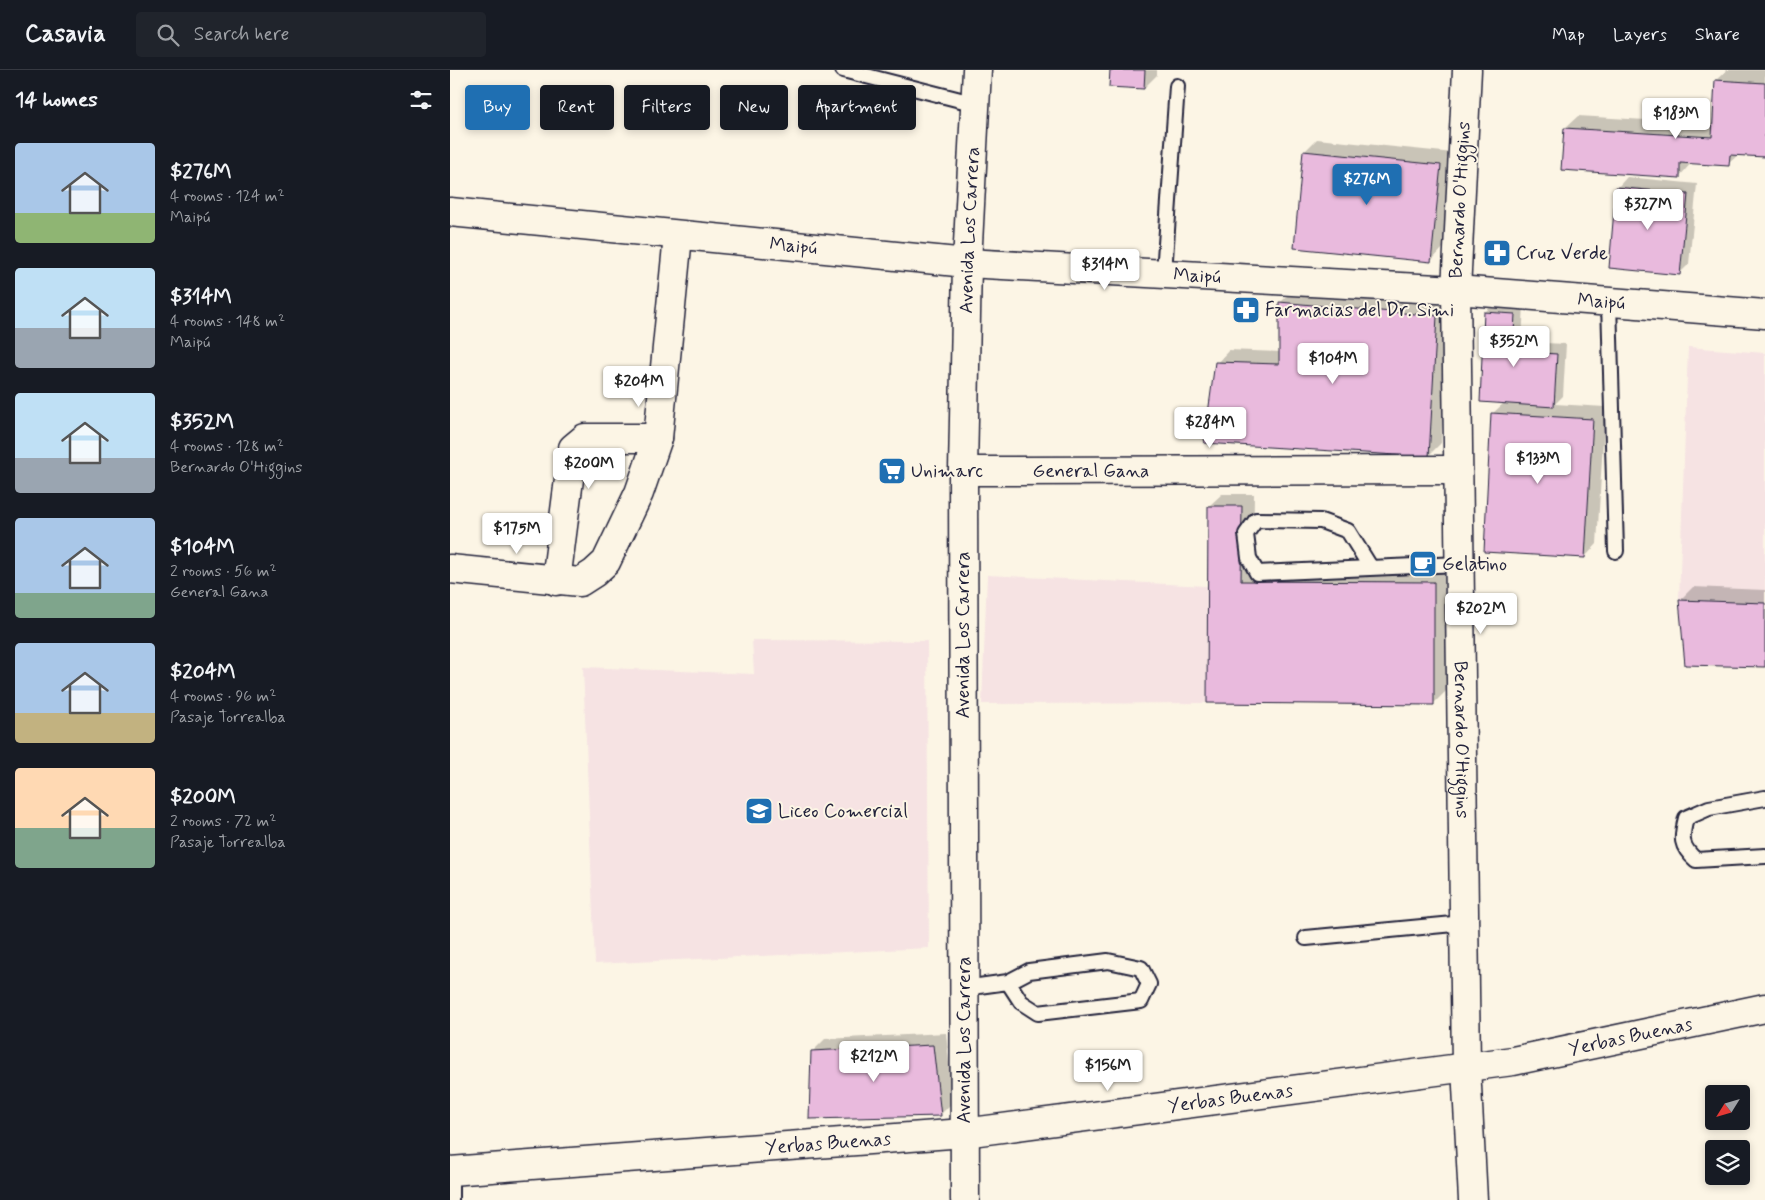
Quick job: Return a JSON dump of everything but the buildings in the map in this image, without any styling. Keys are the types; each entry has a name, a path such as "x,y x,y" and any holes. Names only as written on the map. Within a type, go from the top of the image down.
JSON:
{"main road":[{"name":"Avenida Los Carrera","path":"965,1200 963,471 967,263 978,70"},
{"name":"Bernardo O'Higgins","path":"1467,70 1456,290 1466,1067 1473,1200"},
{"name":"Maipú","path":"450,212 678,236 967,263 1456,290 1765,314"},
{"path":"450,569 580,582 606,562 639,492 658,438 678,236"},
{"path":"556,581 573,448 585,438 658,438"},
{"name":"General Gana","path":"963,471 1458,470"},
{"name":"Yerbas Buenas","path":"451,1171 964,1132 1513,1061 1765,1008"}],"lane":[{"path":"843,70 976,104"},
{"path":"1164,273 1177,86"},
{"path":"1609,302 1616,551"},
{"path":"1371,568 1348,531 1321,520 1256,520 1246,534 1249,558 1257,573 1371,568 1459,564"},
{"path":"1765,798 1709,808 1686,818 1682,836 1686,852 1696,860 1765,856"},
{"path":"1306,938 1464,923"},
{"path":"964,988 1008,982 1029,971 1108,960 1141,968 1149,984 1141,1001 1038,1013 1021,1002 1008,982"},
{"path":"451,1171 451,1200"}],"shaded area":[{"path":"1688,347 1765,353 1765,603 1679,600"},
{"path":"987,575 1207,586 1207,703 982,704"},
{"name":"Liceo Comercial","path":"752,640 927,641 929,948 595,964 583,667 754,674"}],"place":[{"name":"Cruz Verde","path":"1497,253"},
{"name":"Farmacias del Dr. Simi","path":"1246,310"},
{"name":"Unimarc","path":"892,471"},
{"name":"Gelatino","path":"1423,564"},
{"name":"Liceo Comercial","path":"759,811"}]}
